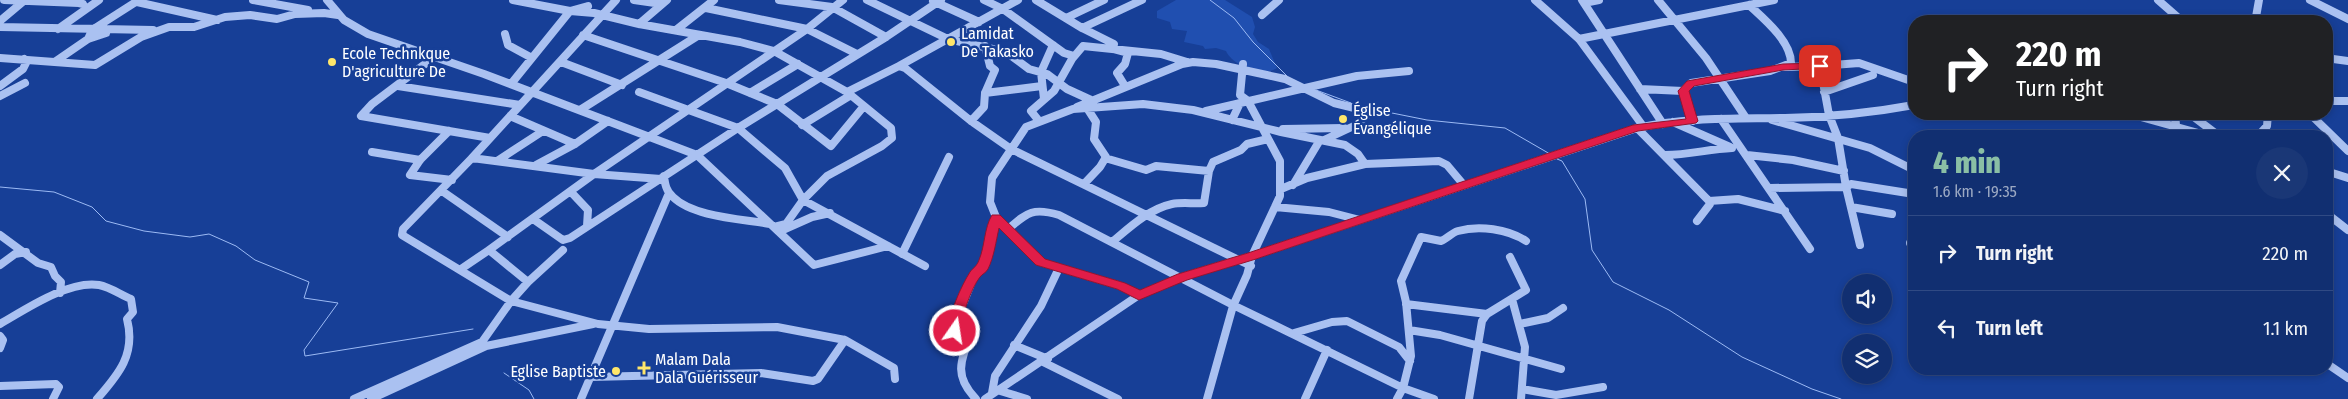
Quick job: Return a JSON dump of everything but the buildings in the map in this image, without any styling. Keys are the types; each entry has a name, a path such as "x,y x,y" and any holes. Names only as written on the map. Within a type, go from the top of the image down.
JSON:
{"street":[{"path":"4,0 79,3 93,0"},
{"path":"58,29 99,0"},
{"path":"253,0 340,15"},
{"path":"327,0 340,15 356,28 368,34 511,84 697,155 772,225 785,230 812,217 830,213"},
{"path":"513,0 597,14 639,24 740,42 774,51 822,76 849,94 891,128 892,138 882,146 855,159 827,176 803,200 785,230"},
{"path":"616,0 597,14 561,62 442,191 401,232 402,235 511,301 612,326 649,329 777,327 845,340 894,368 895,379"},
{"path":"634,0 664,2"},
{"path":"676,30 714,0"},
{"path":"779,0 832,8 886,37"},
{"path":"461,269 594,174 807,29 843,0"},
{"path":"867,0 948,39 1006,52 1029,69 1041,72 1067,89 1091,100"},
{"path":"984,0 1003,9 1053,45 1074,56"},
{"path":"802,125 849,94 1018,0"},
{"path":"1036,0 1082,28 1114,44 1114,49"},
{"path":"1066,18 1104,0"},
{"path":"1082,28 1142,0"},
{"path":"1262,15 1279,0"},
{"path":"1535,0 1579,39 1640,127 1709,201"},
{"path":"1599,0 1583,2 1663,124"},
{"path":"1658,0 1720,79 1746,118"},
{"path":"1579,39 1774,0"},
{"path":"2158,0 2175,15"},
{"path":"2256,15 2259,0"},
{"path":"2310,0 2348,19"},
{"path":"0,21 25,1"},
{"path":"88,39 92,30 138,1 182,10 189,15 220,20"},
{"path":"533,219 564,240 738,128 886,37 936,1 979,22"},
{"path":"639,24 664,2"},
{"path":"79,3 83,4 85,9"},
{"path":"511,84 570,11 586,3 597,14"},
{"path":"1749,5 1767,22 1792,56 1791,63 1783,67"},
{"path":"706,8 807,29 857,54"},
{"path":"0,58 95,65 141,37 170,27 194,27 225,17 250,15 277,19 295,14 324,13"},
{"path":"0,27 114,31 158,30"},
{"path":"56,61 88,39 114,31"},
{"path":"504,34 508,45 532,58"},
{"path":"583,34 659,62 726,83 777,104 831,146 864,106"},
{"path":"580,110 659,62 699,35"},
{"path":"1044,99 1041,72 1053,45"},
{"path":"971,121 984,107 986,93 995,70 990,66 986,46"},
{"path":"1039,121 1030,111 1052,93 1078,48 1083,46 1161,54 1189,62 1243,68 1285,79 1344,106 1358,107 1371,112 1356,125 1322,140 1293,185"},
{"path":"1114,49 1128,54 1125,64 1117,73 1125,86"},
{"path":"518,52 540,50"},
{"path":"433,58 372,104 361,116 490,138"},
{"path":"0,87 23,69 26,63 24,59"},
{"path":"2333,59 2348,61"},
{"path":"561,62 622,85"},
{"path":"1139,295 1121,286 1040,262 996,218 990,202 990,188 997,169 1026,127 1189,62"},
{"path":"1640,89 1683,91 1691,83 1783,67 1859,63 1908,80"},
{"path":"750,93 798,64"},
{"path":"899,66 905,68 971,121 1011,149 1251,266"},
{"path":"1820,66 1829,116 1838,138 1846,187 1860,245"},
{"path":"1207,399 1217,354 1233,305 1251,266 1252,256 1275,207 1281,189 1280,161 1268,139 1266,128 1240,96 1243,68"},
{"path":"1204,111 1357,76 1409,71"},
{"path":"1824,92 1873,75"},
{"path":"0,87 25,83 0,96"},
{"path":"398,86 520,105"},
{"path":"986,93 1042,86"},
{"path":"1683,91 1692,121"},
{"path":"639,92 738,128 785,168 803,200 925,266"},
{"path":"2333,101 2348,101"},
{"path":"1232,120 1244,102"},
{"path":"1073,109 1143,104 1204,111 1232,120 1352,148 1365,164"},
{"path":"991,394 1045,360 1139,295 1182,277 1252,256 1463,184 1640,127 1673,122 1721,119 1829,116 1908,106"},
{"path":"1087,108 1098,124 1099,129 1094,139 1105,158 1146,170 1156,166 1209,171"},
{"path":"510,116 575,144"},
{"path":"1765,118 1870,148 1908,167"},
{"path":"1721,119 1810,249"},
{"path":"2151,120 2187,130"},
{"path":"2175,120 2176,127"},
{"path":"2198,120 2211,130"},
{"path":"2316,120 2326,130"},
{"path":"536,165 575,144 608,121"},
{"path":"1673,122 1732,148"},
{"path":"1266,128 1338,129 1356,125"},
{"path":"449,131 411,170 410,175 452,180"},
{"path":"497,161 543,131"},
{"path":"2333,136 2348,151"},
{"path":"1112,242 1147,215 1170,205 1204,203 1209,171 1213,162 1241,150 1248,144 1268,139"},
{"path":"1732,148 1736,140"},
{"path":"1665,155 1690,155 1716,149 1732,148"},
{"path":"372,152 420,160"},
{"path":"1747,155 1792,160 1844,171"},
{"path":"902,254 949,157"},
{"path":"472,158 594,174 662,178"},
{"path":"1084,184 1105,158"},
{"path":"1281,189 1307,178 1365,164 1439,161 1451,169 1463,184"},
{"path":"2333,173 2348,178"},
{"path":"662,178 669,193 680,202 711,214 772,225 785,230 817,265 888,246"},
{"path":"1770,188 1846,187 1852,184 1908,193"},
{"path":"442,191 508,237"},
{"path":"571,192 589,209 590,214 587,226"},
{"path":"581,399 669,193"},
{"path":"1709,201 1725,198 1752,200 1785,211"},
{"path":"1697,221 1710,204 1709,201"},
{"path":"1275,207 1322,211 1360,220"},
{"path":"1851,207 1892,214"},
{"path":"1007,230 1028,212 1041,209 1059,215 1233,305 1294,333 1403,388 1434,399"},
{"path":"976,399 963,385 961,359 971,335 956,333 954,326 975,274 982,269 986,259 996,218"},
{"path":"2333,219 2348,230"},
{"path":"1397,399 1403,388 1410,361 1407,349 1409,330 1401,280 1421,237 1441,241 1457,232 1496,230 1517,234 1526,241"},
{"path":"0,235 26,252 38,263 51,267 54,276 61,282 60,293"},
{"path":"490,250 528,282"},
{"path":"371,399 484,344 511,301 562,250"},
{"path":"0,266 15,254 26,252"},
{"path":"1468,399 1482,321 1487,314 1526,289 1510,256"},
{"path":"991,394 995,376 1041,306 1060,268"},
{"path":"0,324 25,309 60,293 95,284 132,299 133,312 127,318 132,340 129,354 121,371 98,399"},
{"path":"1512,299 1520,324 1525,359 1521,399"},
{"path":"1406,304 1487,314"},
{"path":"1520,324 1542,322 1554,317 1563,308"},
{"path":"1294,333 1332,322 1347,322 1407,349"},
{"path":"354,399 484,344 598,324"},
{"path":"1409,330 1440,335 1561,369"},
{"path":"0,336 4,340 0,348"},
{"path":"590,377 761,373 813,381 818,379 845,340"},
{"path":"1014,345 1118,399"},
{"path":"1305,399 1312,389 1320,359 1326,350"},
{"path":"2333,368 2348,378"},
{"path":"0,386 56,384 59,387 52,399"},
{"path":"1522,389 1556,395 1603,387"},
{"path":"991,394 1028,399"}],"shaded area":[{"path":"1176,0 1225,0 1252,17 1255,27 1253,34 1258,42 1269,49 1277,68 1264,72 1256,71 1235,61 1226,51 1216,48 1205,49 1203,46 1184,42 1187,31 1172,29 1170,22 1157,18 1157,11"}],"waterway":[{"path":"1210,0 1234,18 1253,42 1287,76"},
{"path":"1316,90 1351,103"},
{"path":"1372,109 1427,120 1505,128 1550,154"},
{"path":"1557,159 1562,161 1585,199 1592,250 1613,282 1669,310 1742,357 1812,389 1841,399"},
{"path":"0,187 54,192 92,207 106,221 144,231 190,237 209,234 236,246 255,260 309,282 304,298 338,303 304,350 305,356 473,329"},
{"path":"504,373 529,390 534,399"}],"place":[{"name":"Lamidat De Takasko","path":"951,42"},
{"name":"Ecole Technkque D'agriculture De","path":"332,62"},
{"name":"Église Évangélique","path":"1343,119"},
{"name":"Malam Dala Dala Guérisseur","path":"644,368"},
{"name":"Eglise Baptiste","path":"616,371"}],"route":[{"path":"955,331 954,322 963,300 975,274 982,269 986,259 996,218 1040,262 1121,286 1139,295 1182,277 1252,256 1463,184 1643,126 1692,121 1683,91 1691,83 1760,73 1783,67 1820,66"}]}
